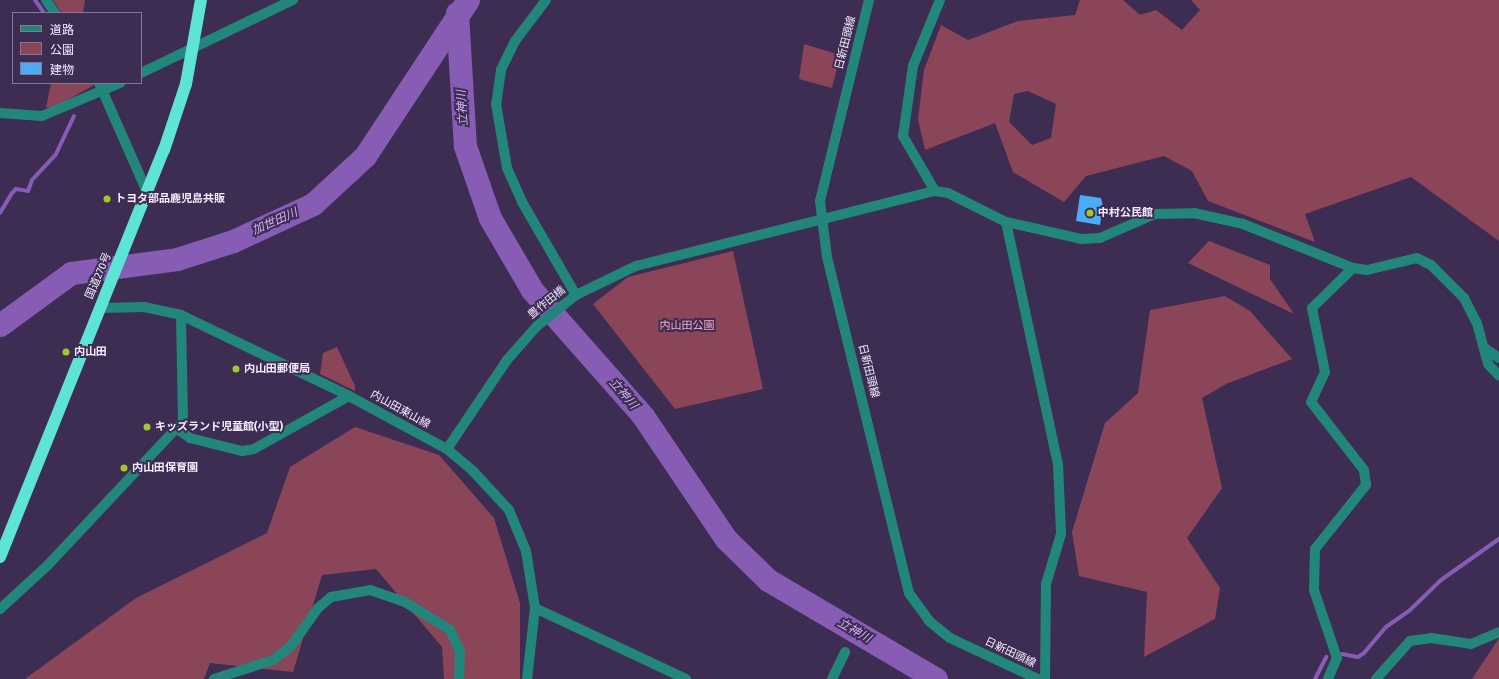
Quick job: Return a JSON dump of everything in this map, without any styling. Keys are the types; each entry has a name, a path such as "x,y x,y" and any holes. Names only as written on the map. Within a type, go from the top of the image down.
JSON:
{"highway":[{"name":"国道270号","path":"0,557 177,114 194,49 200,0"}],"street":[{"path":"46,0 54,12"},
{"path":"142,73 194,49 293,0"},
{"path":"546,0 515,41 501,70 497,111 507,168 522,202 576,295"},
{"name":"日新田頭線","path":"869,0 820,201 827,257 912,599 929,621 950,638 1038,679"},
{"path":"940,0 913,66 903,136 935,191 948,193 1006,222 1082,239 1100,238 1155,214 1194,212 1243,224 1353,268 1367,270 1417,258 1431,265 1464,298 1485,348 1488,364 1499,376"},
{"path":"0,112 42,116 101,87 115,84"},
{"path":"101,87 147,192"},
{"name":"豊作田橋","path":"447,449 507,360 535,328 576,295 636,266 822,218 935,191"},
{"path":"1006,222 1058,464 1061,534 1046,584 1045,679"},
{"path":"1328,679 1337,658 1314,590 1315,549 1366,486 1364,470 1311,402 1325,372 1312,308 1353,268"},
{"name":"内山田東山線","path":"99,308 144,307 182,315 349,396 447,449 492,490 520,529 531,575 535,608 527,679"},
{"path":"0,609 47,566 177,429 182,421 182,315"},
{"path":"1485,348 1499,358"},
{"path":"177,429 190,438 242,451 254,449 349,396"},
{"path":"214,679 273,660 291,646 318,608 331,597 370,590 405,602 450,630 460,651 459,679"},
{"path":"535,608 686,679"},
{"path":"1376,679 1410,641 1431,638 1471,644 1499,632"},
{"path":"832,679 844,652"}],"green space":[{"path":"53,0 85,0 83,12 61,12"},
{"path":"1080,0 1123,0 1140,15 1156,10 1182,30 1200,10 1191,0 1499,0 1499,241 1411,177 1305,214 1315,242 1208,201 1192,171 1164,156 1086,176 1064,202 1013,172 995,123 925,150 918,119 924,70 941,25 968,40 1018,21 1075,15","holes":["1028,91 1056,104 1051,138 1032,145 1009,122 1014,94"]},
{"path":"804,44 840,55 832,88 799,79"},
{"path":"51,84 94,85 57,106 46,108"},
{"path":"1209,241 1270,265 1270,279 1294,314 1188,263"},
{"name":"内山田公園","path":"733,251 763,389 675,409 593,304 628,277"},
{"path":"1225,296 1250,311 1292,359 1226,384 1202,398 1222,488 1187,538 1220,588 1215,619 1144,657 1147,592 1079,576 1072,532 1105,423 1138,393 1150,310"},
{"path":"337,347 355,386 355,391 320,374 323,353"},
{"path":"355,427 439,455 494,518 520,603 520,679 444,679 442,647 376,569 322,575 293,672 210,663 204,679 25,679 136,598 267,533 290,467"},
{"path":"1499,638 1499,679 1472,679"}],"building":[{"name":"中村公民館","path":"1080,195 1101,198 1103,206 1100,225 1076,221"}],"waterway":[{"path":"35,0 43,12"},
{"name":"加世田川","path":"0,325 71,273 177,259 233,241 313,204 365,156 468,0"},
{"name":"立神川","path":"457,13 465,146 490,218 532,290 643,416 726,539 768,580 936,679"},
{"path":"0,213 16,189 28,191 32,180 56,154 74,116"},
{"path":"1342,654 1358,657 1364,653 1386,627 1410,610 1441,580 1499,539"},
{"path":"1315,679 1326,657"}],"place":[{"name":"トヨタ部品鹿児島共販","path":"107,199"},
{"name":"中村公民館","path":"1090,213"},
{"name":"内山田","path":"66,352"},
{"name":"内山田郵便局","path":"236,369"},
{"name":"キッズランド児童館(小型)","path":"147,427"},
{"name":"内山田保育園","path":"124,468"}]}
